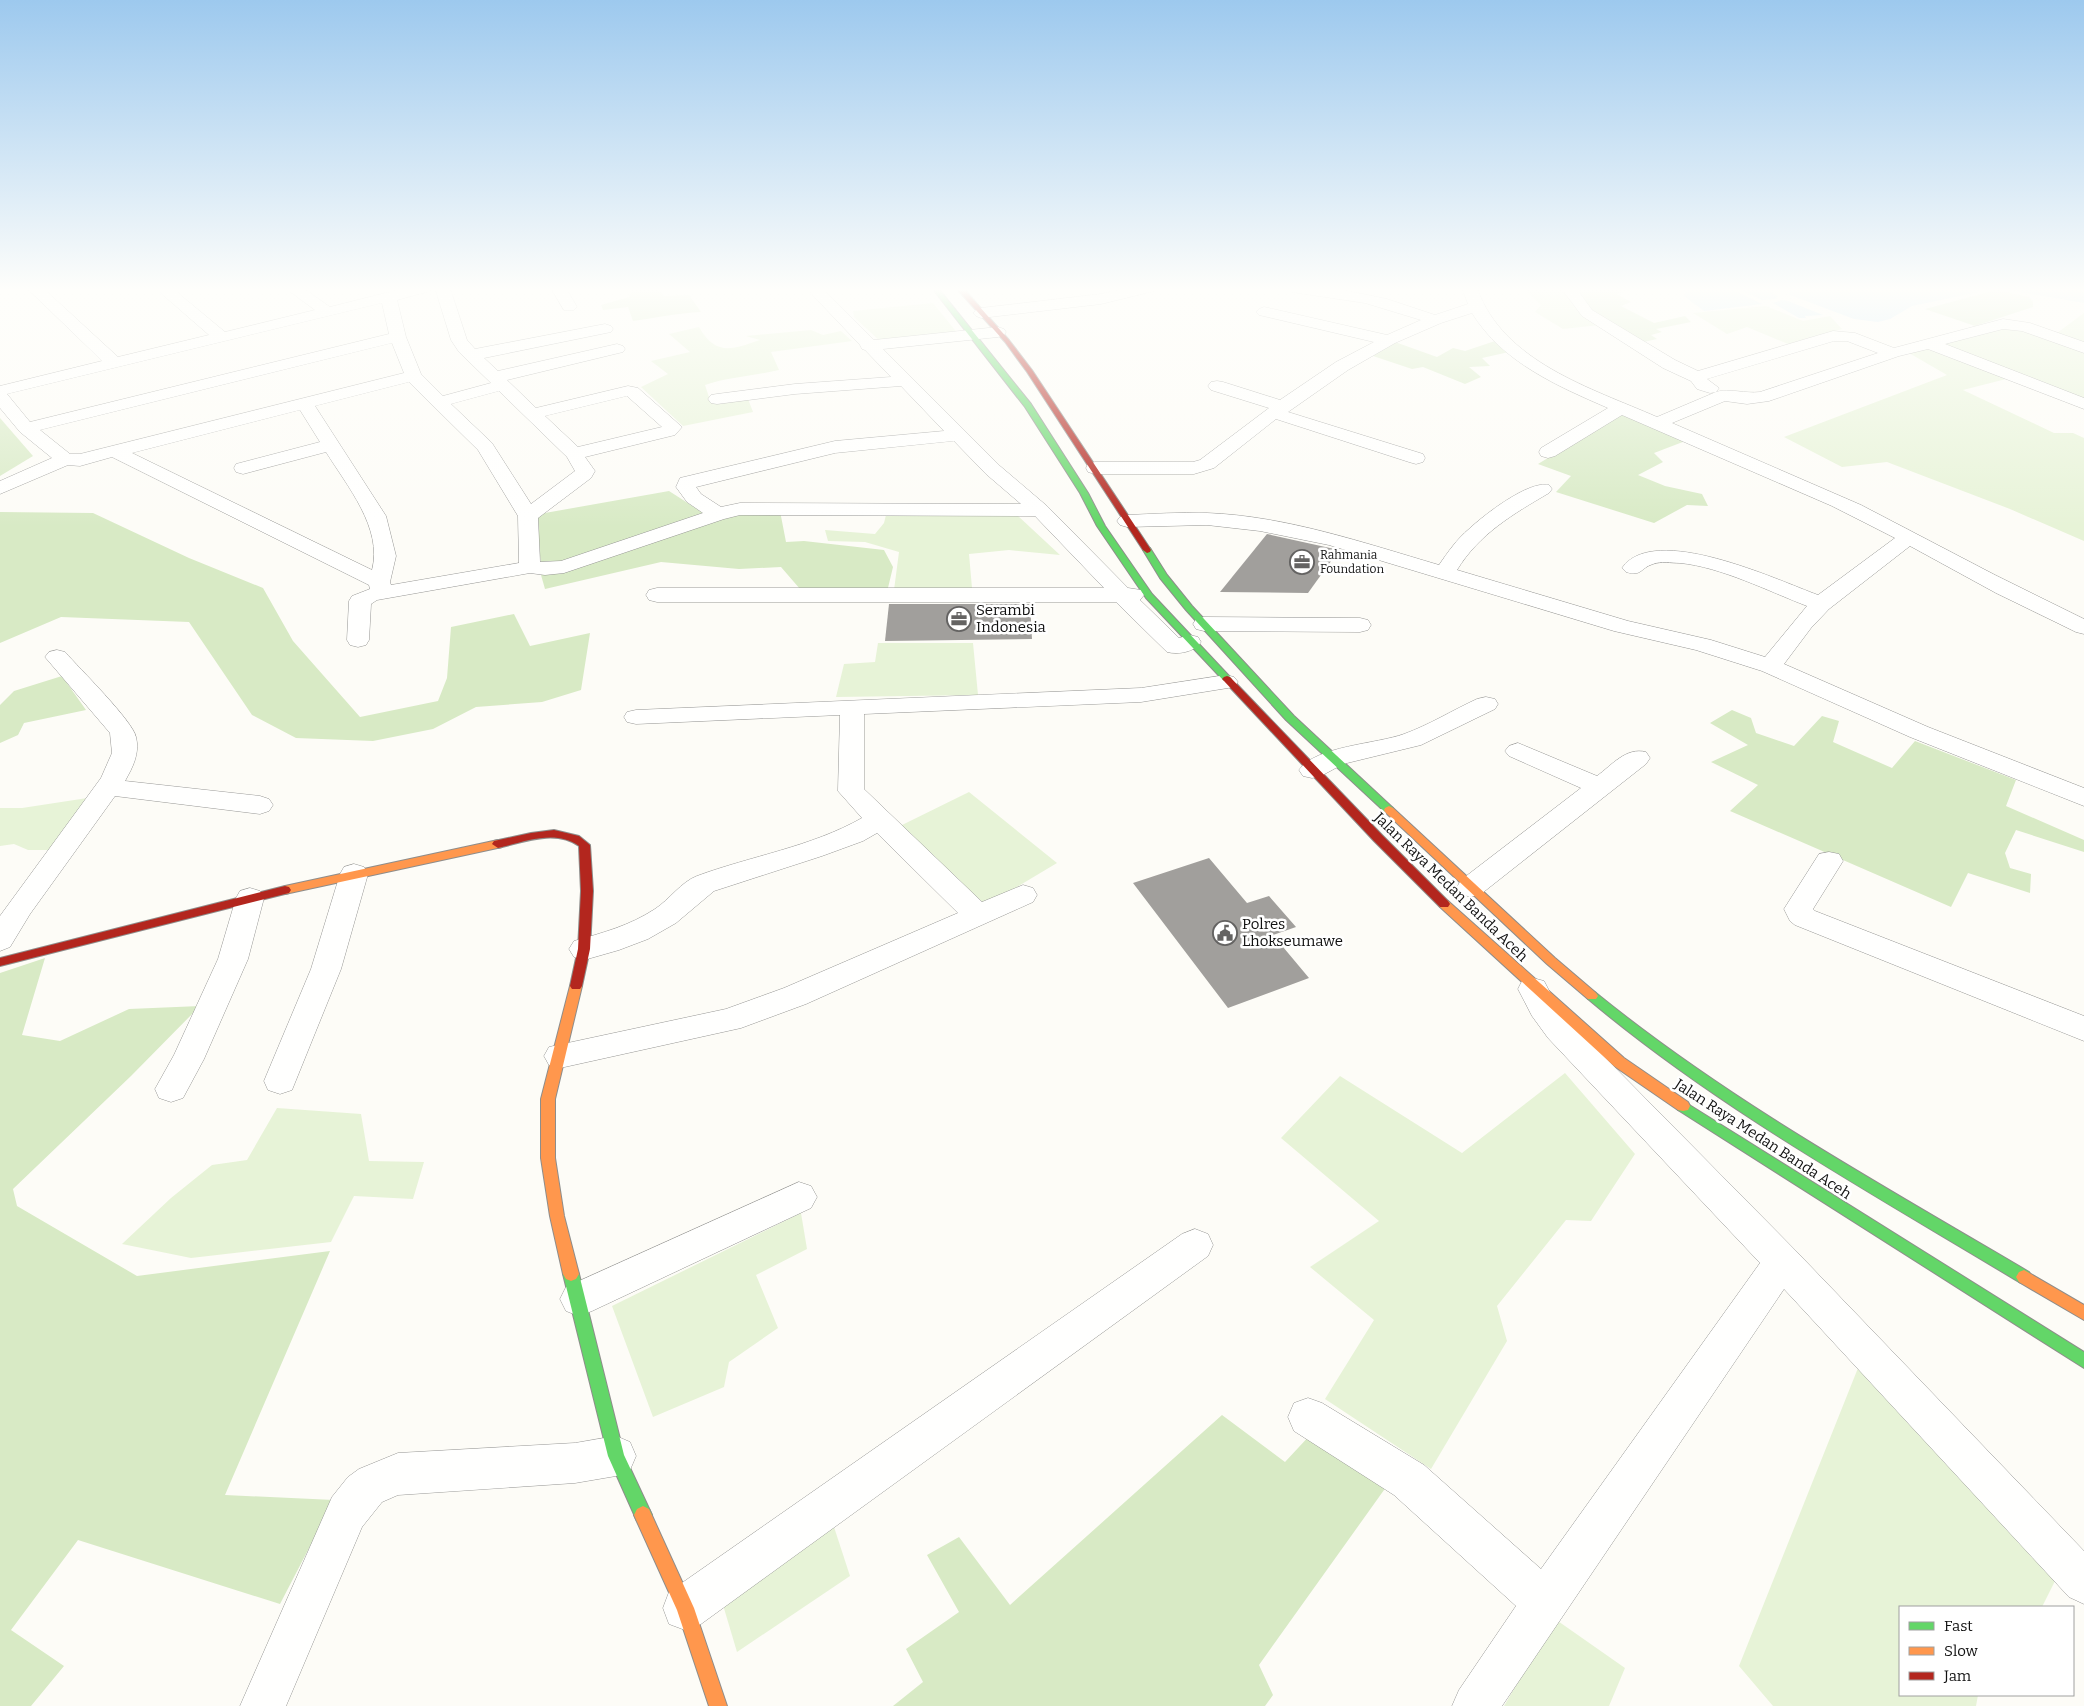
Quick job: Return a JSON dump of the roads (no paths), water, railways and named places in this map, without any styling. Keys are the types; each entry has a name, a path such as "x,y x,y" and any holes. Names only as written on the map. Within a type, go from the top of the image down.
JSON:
{"main road":[{"name":"Jalan Raya Medan Banda Aceh","path":"998,368 1028,406 1084,493 1100,526 1149,596 1226,682 1465,925 1619,1062 1681,1106 2084,1361"},
{"name":"Jalan Raya Medan Banda Aceh","path":"1027,368 1095,468 1163,576 1197,616 1290,718 1551,961 1632,1031 1672,1061 1784,1134 2084,1313"},
{"path":"1163,612 1197,616"},
{"path":"0,962 250,898 354,874 549,834 577,838 584,844 587,891 584,949 560,1056 548,1099 548,1158 557,1216 579,1299 616,1456 685,1608 718,1706"}],"street":[{"path":"0,391 92,368"},
{"path":"26,428 273,368"},
{"path":"411,368 414,376 485,448 528,516 530,567"},
{"path":"485,368 574,454 585,471 584,474 528,516"},
{"path":"440,402 499,381 548,368"},
{"path":"890,368 993,470 1040,510 1175,647 1190,642"},
{"path":"1095,468 1202,466 1319,380 1341,368"},
{"path":"1541,368 1561,380 1619,409 1657,423 1842,504 1909,537 2026,600 2084,627"},
{"path":"1677,368 1697,377 1703,385 1724,395 1748,398 1763,397 1850,368"},
{"path":"1697,377 1728,368"},
{"path":"1991,368 2084,404"},
{"path":"0,488 64,459 92,458 304,402 414,376"},
{"path":"717,399 795,389 904,381"},
{"path":"1217,386 1416,458"},
{"path":"533,414 628,391 632,392 673,427 669,431 574,454"},
{"path":"1657,423 1724,395"},
{"path":"0,397 26,428 64,459"},
{"path":"304,402 376,516 386,556 380,587"},
{"path":"1548,452 1619,409"},
{"path":"718,514 694,498 686,487 687,482 835,447 958,435"},
{"path":"243,468 330,445"},
{"path":"116,452 380,587"},
{"path":"1445,573 1450,563 1483,525 1542,489"},
{"path":"358,640 360,601 380,587 530,567 545,569 564,567 718,514 751,507 1040,510"},
{"path":"1127,521 1207,519 1260,525 1333,540 1622,626 1704,645 1770,666 1919,732 2084,798"},
{"path":"1770,666 1803,623 1821,604 1909,537"},
{"path":"1633,568 1644,559 1656,556 1690,557 1821,604"},
{"path":"657,595 1149,596"},
{"path":"1197,616 1360,625"},
{"path":"0,940 20,907 108,787 120,768 126,742 122,731 57,657"},
{"path":"636,717 1141,695 1226,682"},
{"path":"1312,770 1335,758 1412,740 1486,704"},
{"path":"852,708 852,791 879,820 978,916"},
{"path":"1518,751 1600,787"},
{"path":"1471,887 1637,758"},
{"path":"108,787 260,804"},
{"path":"584,949 609,943 638,932 666,916 704,884 812,850 853,835 879,820"},
{"path":"1828,861 1798,909 1805,918 2084,1029"},
{"path":"280,1081 326,969 354,874"},
{"path":"560,1056 730,1020 795,996 1023,895"},
{"path":"171,1089 188,1059 233,958 250,898"},
{"path":"1532,986 1540,1003 1559,1030 1782,1261 2084,1582"},
{"path":"579,1299 799,1197"},
{"path":"685,1608 1195,1245"},
{"path":"1475,1706 1782,1261"},
{"path":"1308,1417 1409,1480 1545,1602"},
{"path":"263,1706 347,1512 361,1492 378,1479 398,1474 575,1463 616,1456"}],"place":[{"name":"Rahmania Foundation","path":"1302,562"},
{"name":"Serambi Indonesia","path":"959,619"},
{"name":"Polres Lhokseumawe","path":"1225,933"}]}
